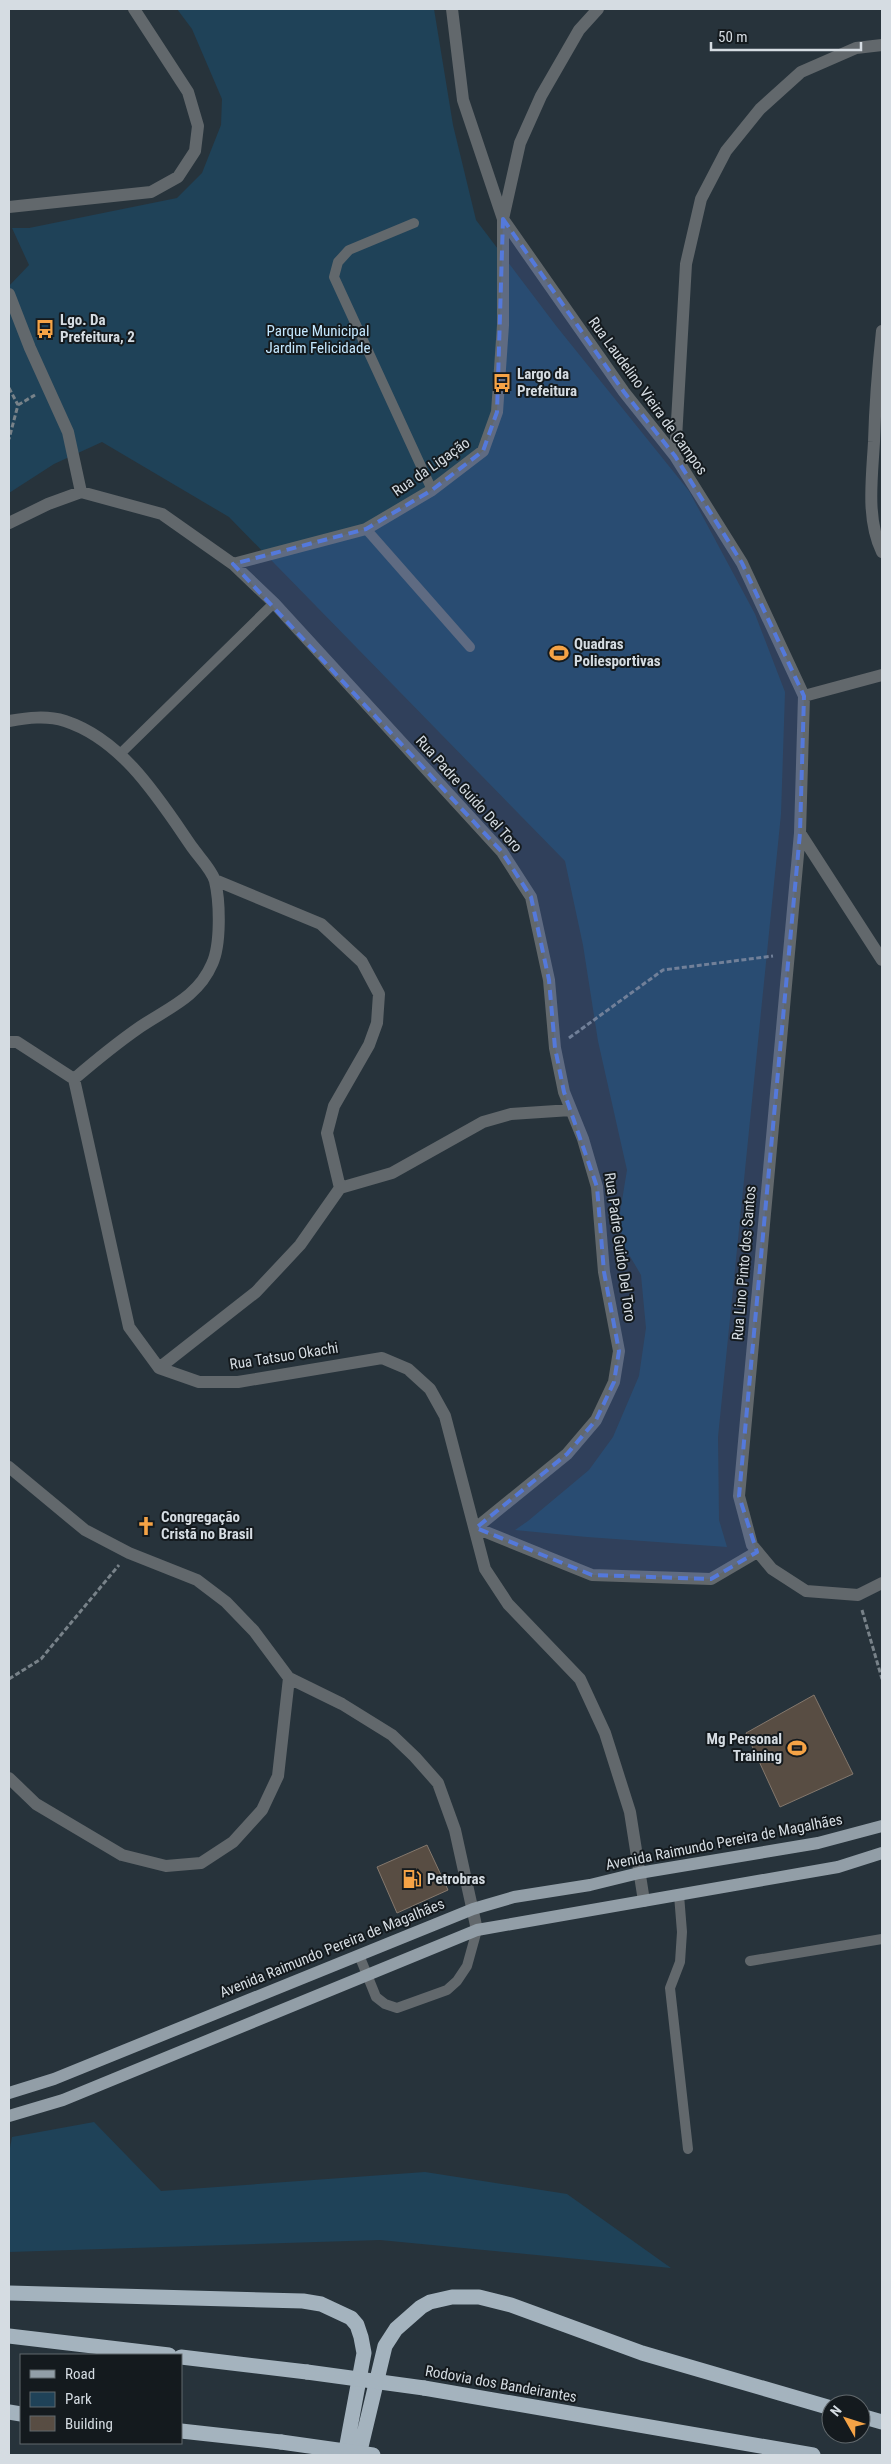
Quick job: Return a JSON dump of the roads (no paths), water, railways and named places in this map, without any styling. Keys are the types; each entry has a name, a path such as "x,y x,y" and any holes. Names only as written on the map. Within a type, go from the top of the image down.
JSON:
{"highway":[{"path":"9,2293 303,2301 333,2308 351,2318 357,2325 364,2354 345,2455"},
{"path":"359,2455 385,2346 396,2329 421,2307 430,2302 452,2297 479,2297 511,2305 642,2353 821,2405"},
{"path":"9,2336 161,2354"},
{"name":"Rodovia dos Bandeirantes","path":"182,2357 424,2388 813,2455"},
{"path":"182,2431 281,2442 372,2455"}],"main road":[{"name":"Avenida Raimundo Pereira de Magalhães","path":"9,2093 54,2079 473,1909 514,1897 590,1885 639,1873 818,1844 882,1826"},
{"path":"9,2116 63,2100 477,1930 838,1867 882,1853"}],"street":[{"path":"9,207 151,192 178,177 195,151 198,126 188,92 134,9"},
{"name":"Rua Laudelino Vieira de Campos","path":"452,9 464,100 503,219 624,392 675,456 742,563 804,696 800,833"},
{"path":"503,219 520,143 541,96 579,30 598,9"},
{"path":"675,456 686,264 702,199 726,150 760,109 801,72 856,48 882,45"},
{"name":"Rua da Ligação","path":"233,564 366,529 432,490 484,451 497,412 503,325 503,219"},
{"path":"9,294 68,432 81,492 48,504 9,523"},
{"path":"882,331 877,380 871,500 882,552"},
{"name":"Rua Padre Guido Del Toro","path":"81,492 162,514 233,564 274,603 502,852 531,897 549,980 555,1048 564,1092 583,1139 597,1187 604,1272 619,1351 614,1382 596,1420 567,1454 476,1528"},
{"path":"804,696 882,676"},
{"path":"9,721 34,716 64,721 100,739 120,754 162,803 215,880 219,922 214,962 202,982 186,998 141,1026 74,1079"},
{"path":"800,833 882,960"},
{"name":"Rua Lino Pinto dos Santos","path":"800,833 739,1496 752,1545 772,1569 806,1590 858,1595 882,1583"},
{"path":"215,880 320,924 362,962 379,994 378,1023 369,1045 334,1106 327,1133 340,1188"},
{"path":"9,1042 17,1042 74,1079 129,1327 159,1368 256,1292 300,1245 340,1188 392,1173 483,1122 512,1114 571,1110"},
{"name":"Rua Tatsuo Okachi","path":"159,1368 198,1382 238,1382 382,1358 408,1369 430,1389 445,1416 476,1528"},
{"path":"9,1467 85,1530 129,1553 197,1580 226,1602 254,1631 289,1678 342,1704 392,1736 415,1757 438,1783 455,1830 477,1930"},
{"path":"476,1528 592,1575 711,1579 757,1552"},
{"path":"476,1528 485,1569 508,1604 580,1679 605,1733 630,1812 644,1901"},
{"path":"9,1778 36,1804 122,1855 166,1866 201,1863 233,1842 262,1810 278,1776 289,1678"}],"lane":[{"path":"414,223 349,250 338,262 334,277 432,490"},
{"path":"366,529 470,648"},
{"path":"120,754 274,603"},
{"path":"679,1895 682,1942 680,1962 670,1988 688,2149"},
{"path":"359,1955 376,1997 385,2004 397,2008 447,1990 457,1981 467,1966 477,1930"},
{"path":"750,1961 882,1939"}],"place":[{"name":"Lgo. Da Prefeitura, 2","path":"45,329"},
{"name":"Largo da Prefeitura","path":"502,383"},
{"name":"Quadras Poliesportivas","path":"559,653"},
{"name":"Congregação Cristã no Brasil","path":"146,1526"},
{"name":"Mg Personal Training","path":"797,1748"},
{"name":"Petrobras","path":"412,1879"}],"park label":[{"name":"Parque Municipal Jardim Felicidade","path":"318,340"}]}
